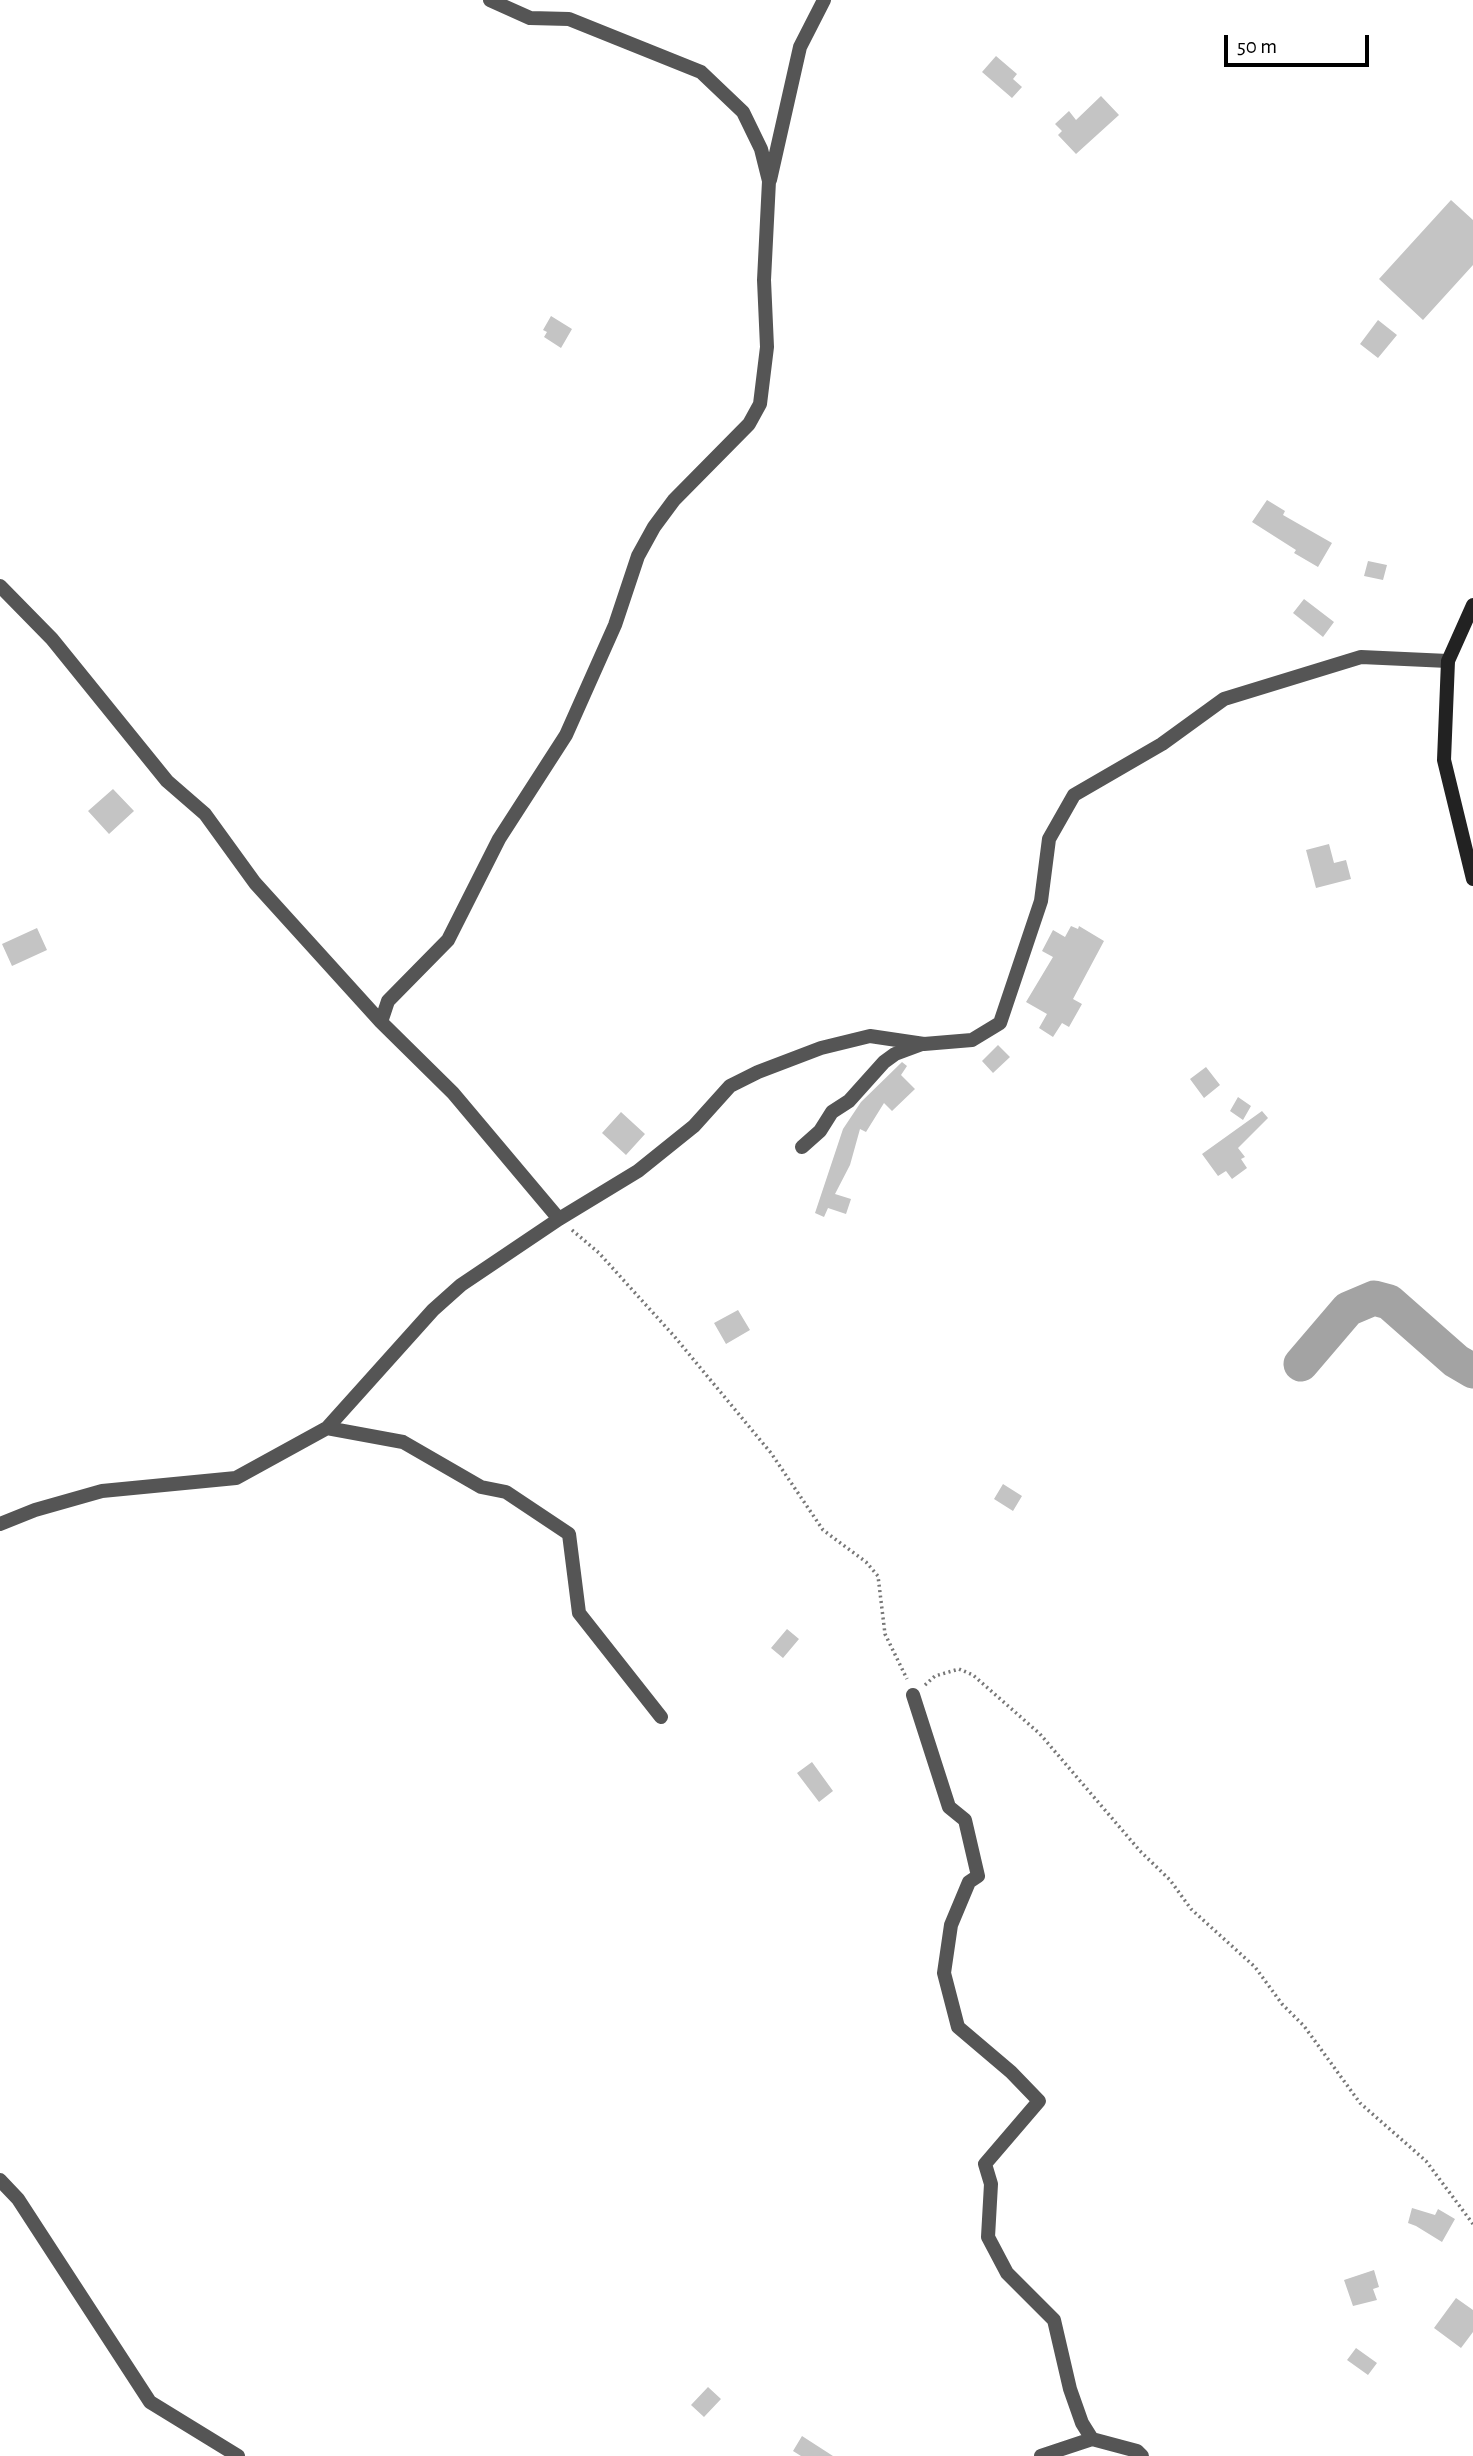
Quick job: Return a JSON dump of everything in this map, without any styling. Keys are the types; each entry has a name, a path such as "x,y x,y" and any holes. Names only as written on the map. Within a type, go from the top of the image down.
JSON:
{"main road":[{"path":"1473,606 1448,661 1444,760 1473,879"}],"street":[{"path":"491,0 530,18 569,19 701,72 743,112 761,149 769,181"},
{"path":"381,1022 388,1001 449,940 499,839 566,735 614,625 638,556 654,527 674,500 750,424 760,404 767,347 764,280 769,181 800,47 824,0"},
{"path":"0,586 52,639 167,781 205,814 255,883 381,1022 453,1093 559,1219"},
{"path":"0,1524 35,1510 102,1491 236,1478 327,1428 433,1310 461,1285 559,1219 638,1171 694,1126 730,1086 758,1072 821,1048 870,1036 924,1044 972,1040 1000,1023 1041,901 1049,839 1074,795 1162,744 1224,699 1361,657 1448,661"},
{"path":"802,1147 820,1131 832,1112 849,1101 884,1062 924,1044"},
{"path":"327,1428 403,1442 481,1487 506,1492 569,1534 579,1613 661,1717"},
{"path":"913,1695 949,1807 965,1820 978,1875 969,1882 951,1925 944,1973 958,2027 1012,2071 1039,2102 985,2164 991,2184 988,2237 1007,2273 1054,2320 1070,2389 1082,2423 1092,2439"},
{"path":"0,2180 18,2199 150,2402 239,2456"},
{"path":"1041,2456 1092,2439 1137,2452 1142,2456"}],"path":[{"path":"559,1219 599,1253 674,1336 771,1454 823,1530 866,1562 878,1576 885,1634 913,1695 935,1676 958,1669 974,1675 1040,1734 1140,1851 1170,1880 1191,1909 1255,1967 1282,2004 1304,2026 1360,2103 1426,2161 1473,2224"}],"building":[{"path":"996,56 1017,74 1013,79 1022,87 1012,98 982,72"},
{"path":"1101,96 1119,115 1076,154 1058,135 1062,131 1055,124 1069,111 1076,120"},
{"path":"1451,200 1473,220 1473,265 1423,320 1379,279"},
{"path":"551,316 572,329 561,348 544,337 547,332 543,330"},
{"path":"1378,320 1397,335 1378,358 1360,344"},
{"path":"1267,500 1285,511 1283,515 1332,543 1318,567 1252,522"},
{"path":"1368,561 1387,565 1383,580 1364,576"},
{"path":"1304,599 1334,622 1323,637 1293,613"},
{"path":"113,789 134,811 109,834 88,811"},
{"path":"1329,844 1334,863 1346,860 1351,879 1316,888 1306,850"},
{"path":"1071,926 1078,929 1079,926 1104,941 1073,999 1082,1004 1069,1027 1062,1023 1053,1037 1039,1028 1047,1014 1026,1002 1053,957 1042,951 1053,930 1065,937"},
{"path":"37,928 47,950 12,966 2,944"},
{"path":"998,1045 1010,1057 993,1073 982,1061"},
{"path":"902,1062 907,1066 901,1075 915,1089 892,1111 884,1103 866,1132 860,1129 850,1165 835,1194 851,1199 846,1214 828,1208 824,1217 815,1213 843,1129 861,1102"},
{"path":"1206,1067 1220,1085 1204,1098 1190,1079"},
{"path":"1238,1097 1251,1106 1243,1120 1230,1111"},
{"path":"1262,1111 1268,1118 1238,1148 1245,1157 1241,1159 1247,1168 1232,1179 1226,1171 1218,1176 1202,1154"},
{"path":"621,1112 645,1134 626,1155 602,1133"},
{"path":"738,1310 750,1330 726,1344 714,1323"},
{"path":"1003,1484 1022,1496 1013,1511 994,1499"},
{"path":"787,1629 799,1639 783,1658 771,1648"},
{"path":"812,1762 833,1791 819,1802 797,1773"},
{"path":"1412,2208 1435,2215 1438,2209 1455,2219 1442,2242 1408,2223"},
{"path":"1374,2270 1379,2287 1373,2289 1377,2300 1353,2306 1344,2280"},
{"path":"1456,2298 1473,2310 1473,2332 1461,2348 1434,2328"},
{"path":"1356,2348 1377,2363 1368,2375 1347,2360"},
{"path":"708,2387 721,2399 704,2417 691,2405"},
{"path":"802,2436 833,2456 801,2456 793,2451"}],"waterway":[{"path":"1301,1364 1348,1309 1374,1298 1389,1302 1456,1361 1473,1371"}]}
